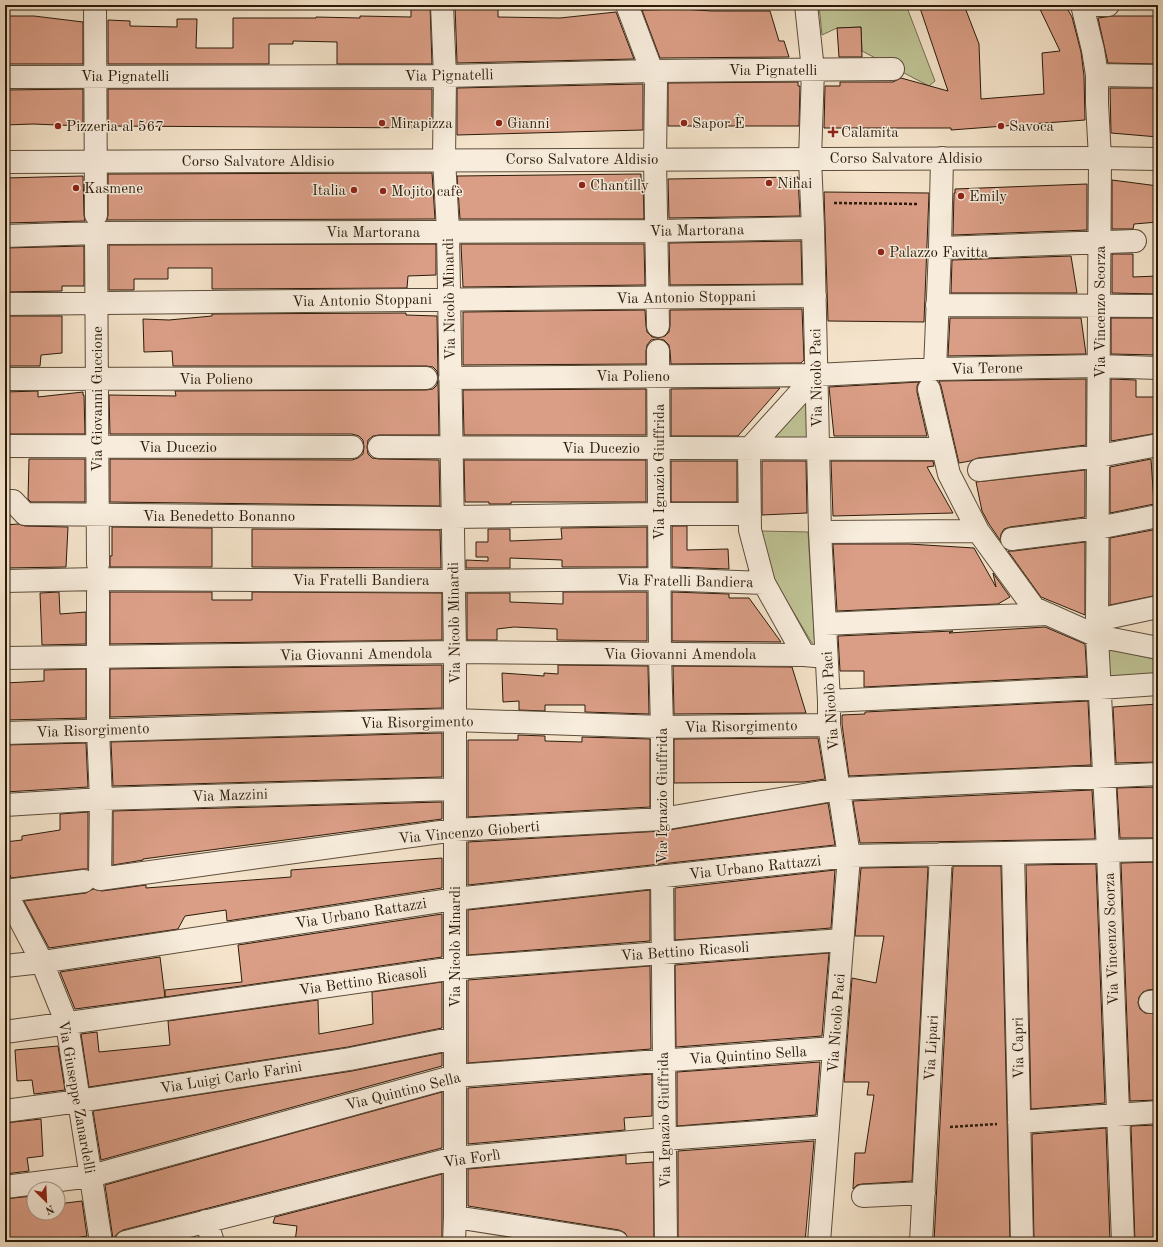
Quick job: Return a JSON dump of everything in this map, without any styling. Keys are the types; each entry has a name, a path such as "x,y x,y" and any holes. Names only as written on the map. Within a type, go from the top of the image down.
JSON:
{"street":[{"name":"Via Giovanni Guccione","path":"95,5 98,564"},
{"name":"Via Nicolò Minardi","path":"442,5 445,76 444,159 448,231 452,447 446,517 453,581 454,652 456,1217 454,1242"},
{"path":"627,5 656,82 655,159 658,326"},
{"name":"Via Nicolò Paci","path":"806,5 813,70 810,158 815,296 820,532 829,725 849,856 819,1242"},
{"path":"1082,5 1108,5"},
{"name":"Via Vincenzo Scorza","path":"1082,5 1093,50 1097,75 1100,158 1097,628 1108,851 1123,1242"},
{"name":"Via Pignatelli","path":"5,77 445,76 651,71 893,69"},
{"path":"1097,75 1158,76"},
{"name":"Corso Salvatore Aldisio","path":"5,162 810,158 1158,159"},
{"path":"942,158 938,306 932,379 948,474 978,531 1034,608 1047,614 1097,628 1158,648"},
{"name":"Via Martorana","path":"5,236 96,224 448,231 657,232 813,228"},
{"path":"940,248 1135,241"},
{"name":"Via Antonio Stoppani","path":"5,304 815,296"},
{"path":"938,306 1158,306"},
{"name":"Via Ignazio Giuffrida","path":"658,350 662,820"},
{"name":"Via Terone","path":"816,375 932,379 1099,366 1158,368"},
{"path":"804,655 764,583 750,530 749,448 816,375"},
{"name":"Via Polieno","path":"450,378 816,375"},
{"name":"Via Polieno","path":"5,379 426,378"},
{"path":"979,470 1099,456 1158,445"},
{"name":"Via Ducezio","path":"5,446 352,447"},
{"name":"Via Ducezio","path":"379,448 943,449"},
{"name":"Via Benedetto Bonanno","path":"5,501 13,501 25,514 446,517 750,514"},
{"path":"1012,539 1098,528 1158,516"},
{"path":"820,532 978,531"},
{"name":"Via Fratelli Bandiera","path":"5,581 106,579 453,581 660,579 764,583"},
{"path":"92,880 101,799 98,730 98,594"},
{"path":"1097,628 1158,607"},
{"path":"825,624 1047,614"},
{"name":"Via Giovanni Amendola","path":"5,658 454,652 660,655 804,655 826,657"},
{"path":"829,701 1158,684"},
{"name":"Via Risorgimento","path":"5,733 454,720 662,727 829,725"},
{"name":"Via Vincenzo Gioberti","path":"5,891 455,830 662,820 839,788 1158,774"},
{"name":"Via Mazzini","path":"5,805 101,799 454,789"},
{"name":"Via Urbano Rattazzi","path":"5,966 42,962 455,899 849,856 1158,850"},
{"name":"Via Capri","path":"1014,853 1022,1242"},
{"name":"Via Lipari","path":"921,1242 942,854"},
{"name":"Via Ignazio Giuffrida","path":"662,877 666,1242"},
{"name":"Via Giuseppe Zanardelli","path":"5,891 11,913 42,962 67,1024 101,1242"},
{"name":"Via Bettino Ricasoli","path":"5,1032 455,968 842,940"},
{"name":"Via Luigi Carlo Farini","path":"5,1111 350,1059 455,1038"},
{"name":"Via Quintino Sella","path":"5,1188 91,1176 455,1076 664,1062 834,1048"},
{"path":"1020,1122 1158,1112"},
{"name":"Via Forlì","path":"126,1242 455,1158 664,1139 828,1127"},
{"path":"863,1196 924,1193"},
{"path":"456,1217 617,1242"},
{"path":"206,1221 213,1242"}],"path":[{"path":"829,203 925,204"},
{"name":"Via Ignazio Giuffrida","path":"662,820 662,877"},
{"path":"927,1129 1020,1122"}],"green space":[{"path":"819,5 906,5 935,81 929,86 862,51 861,27 837,28 822,35"},
{"path":"807,401 807,440 767,441"},
{"path":"761,531 808,532 815,648 773,578"},
{"path":"1107,648 1158,660 1158,674 1108,680"}],"building":[{"path":"411,5 430,5 432,64 337,64 337,42 293,41 293,44 269,44 269,64 108,64 108,20 130,21 130,26 177,27 177,19 197,19 196,48 233,48 233,18 360,18 360,16 411,17"},
{"path":"455,5 498,6 498,17 560,18 616,12 634,59 457,63"},
{"path":"919,5 964,5 979,44 981,99 1044,94 1042,53 1060,51 1038,5 1065,5 1072,17 1081,52 1084,76 1085,120 951,130 951,128 824,128 825,86 840,86 840,82 893,82 901,78 948,91"},
{"path":"684,9 711,11 770,11 779,41 784,41 789,57 660,58 642,10"},
{"path":"5,16 34,16 83,22 83,64 5,64"},
{"path":"1113,16 1158,16 1158,64 1108,63 1098,18"},
{"path":"861,27 862,57 839,57 837,28"},
{"path":"798,82 798,86 800,86 799,126 668,126 668,83"},
{"path":"643,84 643,130 457,135 457,88"},
{"path":"1110,88 1158,88 1158,137 1111,133"},
{"path":"83,89 83,126 33,124 5,125 5,90"},
{"path":"108,89 432,89 432,128 108,126"},
{"path":"432,173 435,219 107,220 108,174"},
{"path":"641,174 641,181 643,181 644,219 460,219 457,176"},
{"path":"83,176 85,221 5,223 5,178"},
{"path":"798,177 800,216 669,218 668,179"},
{"path":"1112,180 1158,186 1158,222 1134,224 1133,229 1112,229"},
{"path":"1087,184 1087,230 953,235 955,189"},
{"path":"824,192 929,193 924,322 828,321"},
{"path":"801,241 802,284 670,285 669,243"},
{"path":"436,244 436,275 408,276 407,288 212,289 212,268 168,268 168,279 134,279 134,290 109,290 109,245"},
{"path":"461,244 644,244 645,285 463,287"},
{"path":"84,246 84,286 62,286 62,291 5,292 5,248"},
{"path":"1112,254 1133,254 1133,277 1158,276 1158,294 1112,293"},
{"path":"1071,256 1077,293 951,293 952,260"},
{"path":"802,309 804,360 801,363 671,364 669,345 664,340 658,339 651,340 647,345 646,364 463,365 463,312 645,310 647,332 652,337 658,338 665,336 669,332 670,310"},
{"path":"406,313 406,315 437,316 438,376 437,371 433,367 426,366 173,366 172,351 144,352 143,319 169,320 212,316 212,314"},
{"path":"5,316 62,316 62,353 41,355 40,366 5,366"},
{"path":"950,318 1081,318 1086,354 948,356"},
{"path":"1111,318 1158,318 1158,355 1111,354"},
{"path":"1086,379 1086,445 978,458 959,463 939,381"},
{"path":"1111,379 1136,380 1136,397 1158,397 1158,433 1111,441"},
{"path":"438,380 439,435 373,436 368,440 367,447 368,454 372,458 439,460 440,506 110,502 110,459 352,460 363,454 364,447 363,440 359,436 352,434 110,434 109,395 176,396 175,391 426,390 433,389 437,385"},
{"path":"919,382 917,392 927,436 834,436 829,387"},
{"path":"780,388 738,436 671,436 671,389"},
{"path":"646,389 646,435 464,435 463,390"},
{"path":"38,391 38,397 83,392 85,434 5,434 5,392"},
{"path":"29,459 85,459 85,502 31,502 28,499"},
{"path":"1151,459 1154,504 1110,513 1110,467"},
{"path":"464,460 646,460 646,502 511,502 511,504 489,504 489,502 465,502"},
{"path":"671,461 737,461 737,502 671,502"},
{"path":"762,461 806,461 807,513 762,515"},
{"path":"831,461 933,461 934,466 927,467 953,513 833,516"},
{"path":"1085,470 1085,517 1010,527 1004,529 1000,540 982,511 976,482"},
{"path":"18,524 25,526 68,527 66,567 5,568 5,525"},
{"path":"672,526 687,526 687,550 728,549 729,569 672,567"},
{"path":"112,527 212,528 212,567 110,567 110,556 112,556"},
{"path":"647,527 647,567 562,567 562,560 510,558 510,568 466,568 466,560 488,561 488,557 476,557 476,542 488,542 488,529 510,529 510,541 562,539 561,528"},
{"path":"252,529 440,530 441,568 252,567"},
{"path":"1158,529 1158,595 1110,605 1110,538"},
{"path":"1085,542 1085,615 1041,597 1008,551 1014,551"},
{"path":"833,544 909,544 974,548 996,587 993,573 1010,597 998,604 837,611"},
{"path":"59,592 60,614 86,612 86,644 42,645 40,593"},
{"path":"110,592 212,592 212,600 252,600 252,592 442,593 442,640 110,644"},
{"path":"563,592 647,592 647,641 557,640 557,629 514,627 497,629 497,640 467,640 467,593 510,593 510,602 563,604"},
{"path":"672,592 729,594 729,598 749,598 781,642 672,641"},
{"path":"1045,627 1085,644 1087,676 864,687 864,671 840,671 838,636 953,631 949,633"},
{"path":"442,665 442,708 110,717 110,669"},
{"path":"558,665 648,666 649,714 585,712 585,705 545,705 545,711 519,710 519,701 503,702 502,673 544,676 544,673 558,674"},
{"path":"673,666 792,667 806,713 674,714"},
{"path":"86,669 86,718 5,720 5,683 44,681 44,670"},
{"path":"1088,701 1091,765 849,776 842,715 865,714 865,712"},
{"path":"1158,704 1158,762 1116,763 1113,707"},
{"path":"442,733 442,777 113,786 111,742"},
{"path":"518,735 545,736 545,741 582,742 582,737 650,739 650,807 468,817 468,740 518,740"},
{"path":"818,738 825,779 804,782 674,783 674,739"},
{"path":"86,743 88,787 5,792 5,745"},
{"path":"1158,787 1158,838 1120,838 1117,788"},
{"path":"1092,790 1095,839 860,843 853,801"},
{"path":"442,802 442,819 143,859 113,865 113,811"},
{"path":"828,803 835,845 468,885 468,842 663,831"},
{"path":"88,812 88,869 11,878 10,875 7,876 5,842 22,840 22,836 60,830 60,814"},
{"path":"442,858 442,888 227,921 226,910 185,916 178,929 49,948 24,901 86,893 93,889 102,891 146,885 146,888 291,877 291,870"},
{"path":"1158,862 1158,989 1143,992 1139,997 1138,1003 1140,1009 1145,1013 1158,1014 1158,1100 1130,1101 1121,863"},
{"path":"1096,864 1105,1103 1031,1109 1026,865"},
{"path":"953,866 1001,866 1010,1242 934,1242"},
{"path":"928,867 912,1181 862,1184 857,1185 853,1189 855,1153 865,1153 874,1095 867,1095 869,1082 844,1082 852,978 876,983 884,936 855,936 861,868"},
{"path":"835,870 831,928 675,940 675,888"},
{"path":"650,890 650,941 468,955 468,910"},
{"path":"442,914 442,957 165,997 165,990 242,982 238,945"},
{"path":"829,953 822,1036 676,1047 675,965"},
{"path":"160,957 165,997 75,1009 60,972"},
{"path":"650,966 651,1049 468,1063 468,980"},
{"path":"442,982 442,1028 348,1047 89,1087 81,1034 97,1032 99,1052 170,1045 168,1021 318,1000 319,1034 373,1024 372,992"},
{"path":"58,1046 65,1090 34,1094 32,1080 17,1081 15,1050"},
{"path":"442,1053 442,1066 101,1160 93,1111 352,1071"},
{"path":"820,1062 816,1115 677,1126 677,1072"},
{"path":"652,1074 652,1116 624,1118 625,1130 468,1144 468,1088"},
{"path":"442,1092 442,1148 123,1230 113,1239 105,1185"},
{"path":"41,1119 43,1156 27,1158 29,1171 5,1174 5,1123"},
{"path":"1158,1125 1158,1242 1135,1242 1131,1126"},
{"path":"1106,1128 1110,1242 1034,1242 1032,1134"},
{"path":"814,1141 805,1242 678,1242 678,1151"},
{"path":"626,1155 626,1164 653,1162 654,1242 629,1240 625,1233 619,1230 468,1206 468,1169"},
{"path":"442,1174 442,1242 295,1242 297,1226 273,1223 275,1217"},
{"path":"26,1197 26,1221 66,1221 66,1203 82,1201 87,1236 52,1242 29,1242 29,1238 5,1241 5,1199"}],"place":[{"name":"Mirapizza","path":"382,123"},
{"name":"Gianni","path":"499,123"},
{"name":"Sapor È","path":"684,123"},
{"name":"Pizzeria al 567","path":"58,126"},
{"name":"Savoca","path":"1001,126"},
{"name":"Calamita","path":"833,132"},
{"name":"Nihai","path":"769,183"},
{"name":"Chantilly","path":"582,185"},
{"name":"Kasmene","path":"76,188"},
{"name":"Italia","path":"354,190"},
{"name":"Mojito cafè","path":"383,191"},
{"name":"Emily","path":"961,196"},
{"name":"Palazzo Favitta","path":"881,252"}]}
